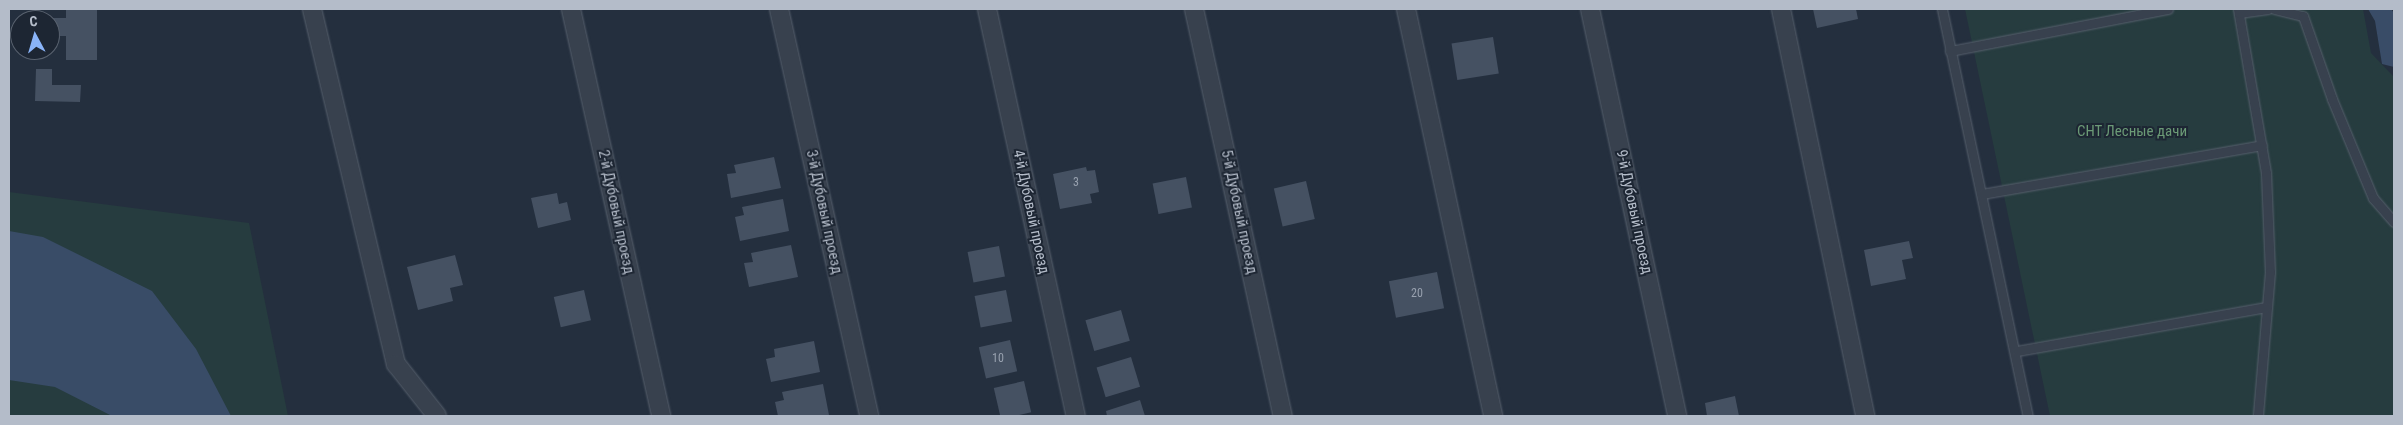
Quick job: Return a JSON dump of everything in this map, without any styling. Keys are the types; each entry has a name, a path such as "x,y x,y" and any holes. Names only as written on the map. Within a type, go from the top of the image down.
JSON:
{"street":[{"path":"312,9 396,364 437,416"},
{"name":"2-й Дубовый проезд","path":"571,9 661,416"},
{"name":"3-й Дубовый проезд","path":"779,9 869,416"},
{"name":"4-й Дубовый проезд","path":"986,9 1076,416"},
{"name":"5-й Дубовый проезд","path":"1194,9 1283,416"},
{"path":"1406,9 1493,416"},
{"name":"9-й Дубовый проезд","path":"1590,9 1677,416"},
{"path":"1781,9 1865,416"}],"lane":[{"path":"1942,9 2017,351 2028,416"},
{"path":"1950,52 2168,9"},
{"path":"2258,416 2270,272 2266,172 2238,11 2268,9"},
{"path":"2274,9 2304,16 2332,99 2373,198 2394,222"},
{"path":"1982,194 2262,145"},
{"path":"2017,351 2266,307"}],"green space":[{"name":"СНТ Лесные дачи","path":"1965,9 2363,9 2371,53 2394,77 2394,416 2050,416"},
{"path":"9,192 249,223 288,416 9,416"}],"water":[{"path":"2368,9 2391,9 2394,13 2394,67 2382,64 2375,21"},
{"path":"9,231 43,237 152,291 196,349 231,416 112,416 55,387 9,380"}],"building":[{"path":"66,9 97,9 97,60 66,60 66,36 60,36 60,18 66,18"},
{"path":"1813,9 1856,9 1858,19 1817,28"},
{"path":"1493,37 1499,74 1457,80 1452,44"},
{"path":"36,69 52,69 52,85 81,85 80,102 35,101"},
{"path":"774,157 781,188 731,198 727,174 736,173 734,165"},
{"path":"1086,167 1087,171 1095,170 1099,192 1090,194 1092,203 1060,209 1053,174"},
{"path":"1186,177 1192,207 1159,214 1153,183"},
{"path":"1306,181 1315,219 1283,226 1274,188"},
{"path":"557,193 559,204 567,202 571,220 538,228 531,198"},
{"path":"783,199 789,231 740,241 735,217 744,215 742,207"},
{"path":"1909,241 1913,258 1902,260 1906,279 1871,286 1864,250"},
{"path":"791,245 798,277 749,287 744,263 753,262 751,253"},
{"path":"999,246 1005,276 974,283 968,252"},
{"path":"455,255 463,285 450,288 453,301 418,310 407,267"},
{"path":"1437,272 1444,308 1396,318 1389,281"},
{"path":"584,290 591,320 561,327 554,297"},
{"path":"1006,290 1012,321 981,328 975,296"},
{"path":"1121,310 1130,341 1094,351 1085,320"},
{"path":"1010,340 1017,371 986,378 979,347"},
{"path":"814,341 820,372 771,382 766,359 775,357 774,349"},
{"path":"1131,357 1140,387 1106,397 1097,368"},
{"path":"1024,381 1031,412 1015,416 1000,416 994,388"},
{"path":"823,384 829,415 778,416 775,402 784,400 782,392"},
{"path":"1735,396 1739,416 1707,416 1705,403"},
{"path":"1140,400 1145,416 1107,416 1106,411"}]}
